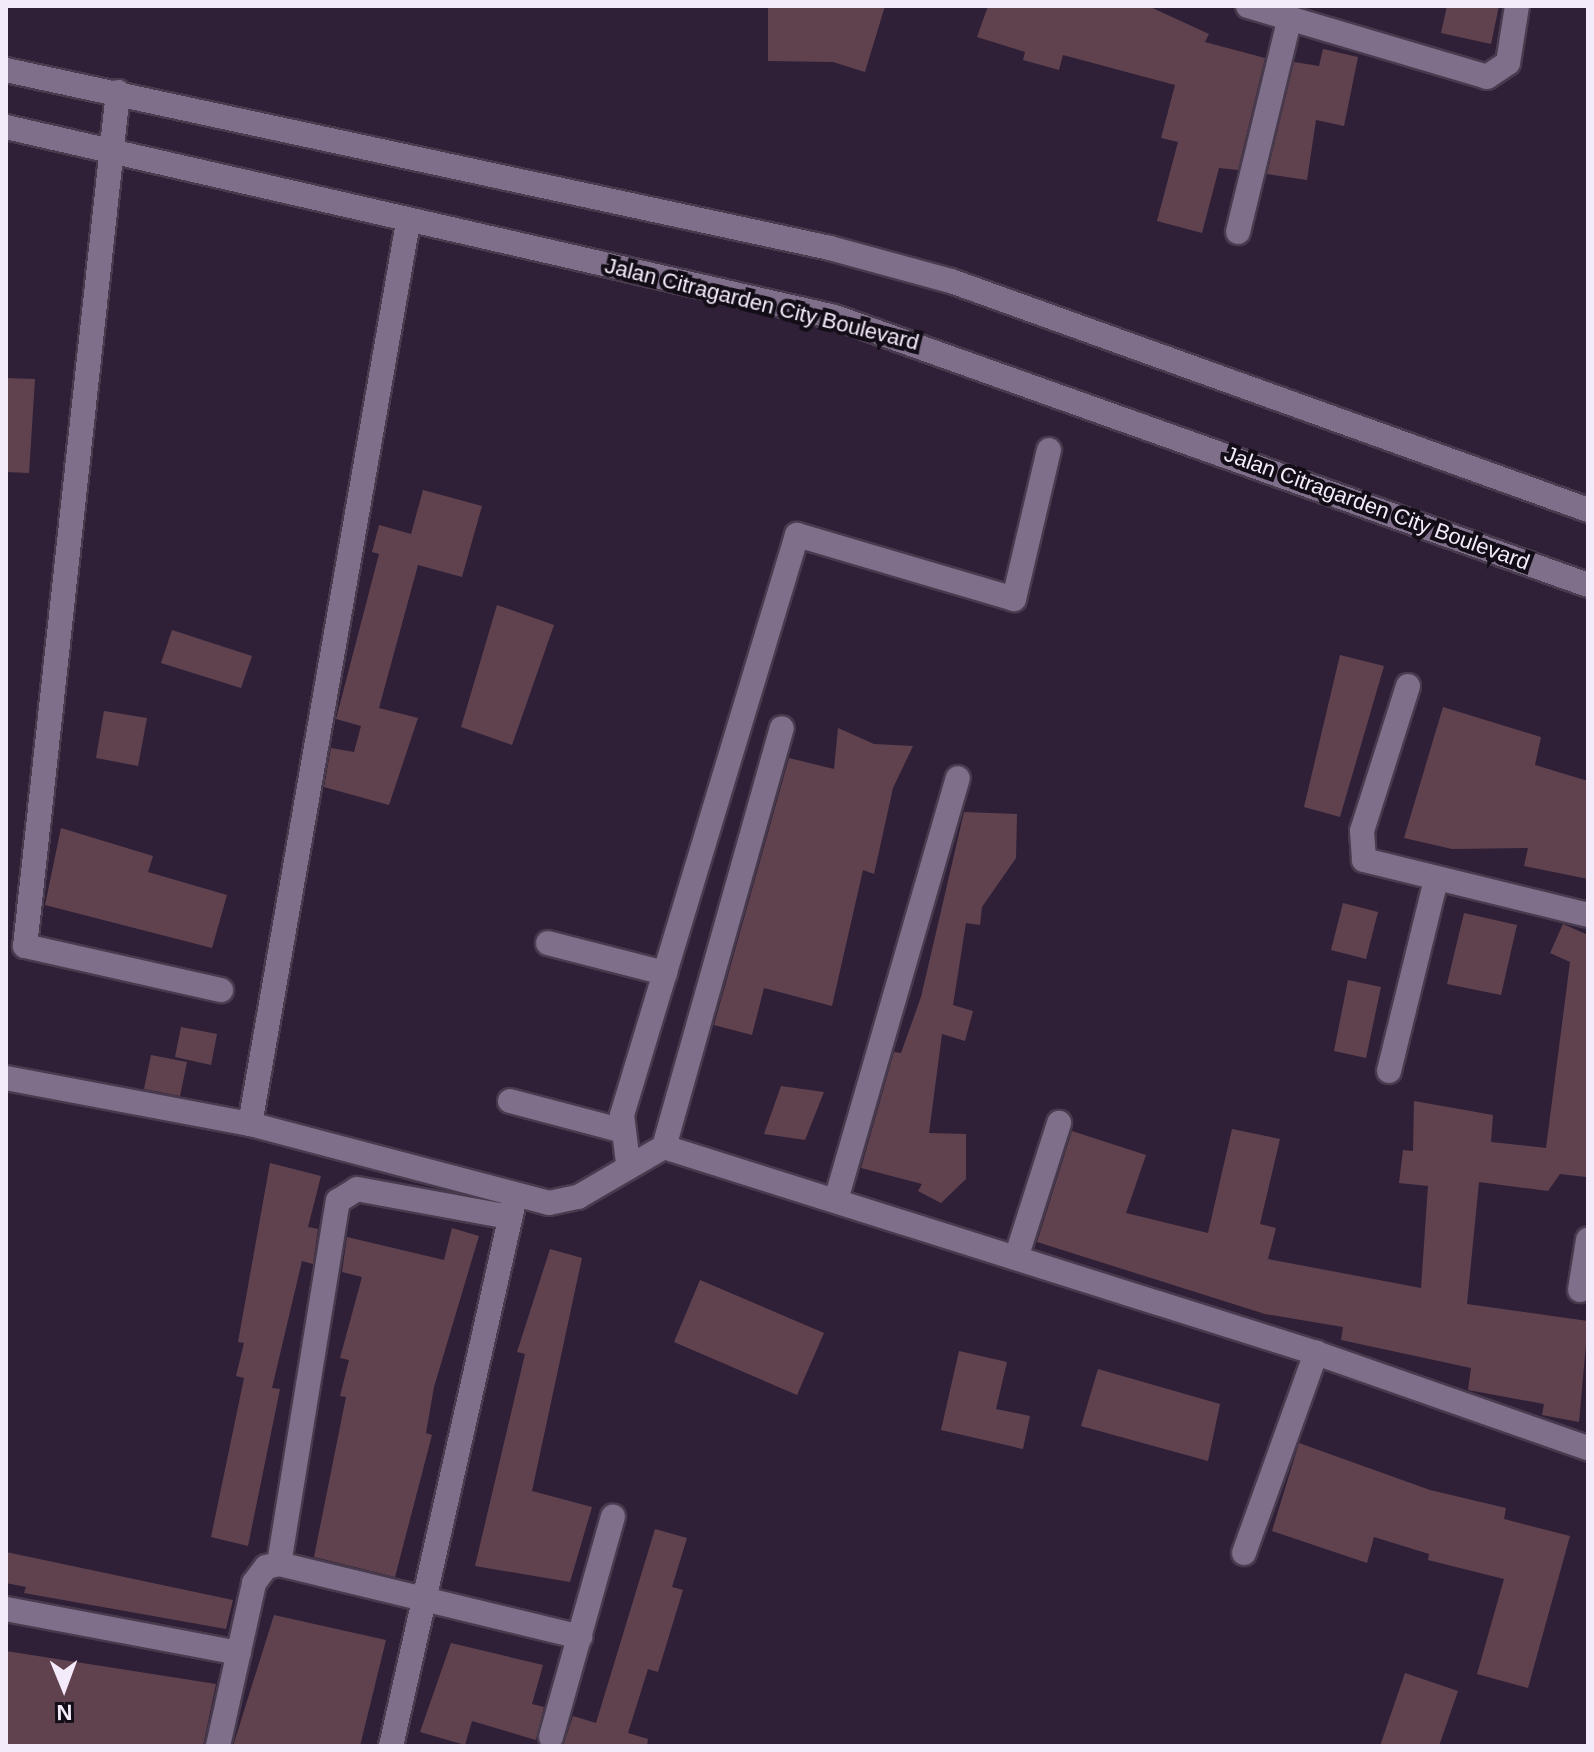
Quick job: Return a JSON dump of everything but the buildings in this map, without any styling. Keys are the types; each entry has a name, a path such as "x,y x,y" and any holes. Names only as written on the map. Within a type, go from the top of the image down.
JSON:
{"street":[{"path":"1248,6 1289,21 1487,77 1508,63 1517,6"},
{"path":"1238,232 1289,21"},
{"path":"6,70 118,92 951,281 1588,510"},
{"path":"118,92 15,944 221,990"},
{"name":"Jalan Citragarden City Boulevard","path":"6,127 931,345 1588,585"},
{"path":"250,1124 408,222"},
{"path":"628,1163 620,1130 797,535 1014,599 1049,450"},
{"path":"1408,686 1359,851 1364,860 1588,915"},
{"path":"664,1147 782,728"},
{"path":"836,1200 958,778"},
{"path":"1389,1071 1436,880"},
{"path":"548,943 665,973"},
{"path":"6,1078 250,1124 512,1207"},
{"path":"510,1101 620,1130"},
{"path":"1016,1258 1059,1123"},
{"path":"218,1746 254,1583 279,1564 338,1201 357,1189 512,1207 549,1203 578,1197 628,1163 664,1147 1316,1353 1588,1448"},
{"path":"391,1746 427,1602 512,1207"},
{"path":"1580,1290 1588,1240"},
{"path":"1244,1553 1316,1353"},
{"path":"551,1737 613,1517"},
{"path":"279,1564 580,1637"},
{"path":"6,1609 239,1653"}]}
